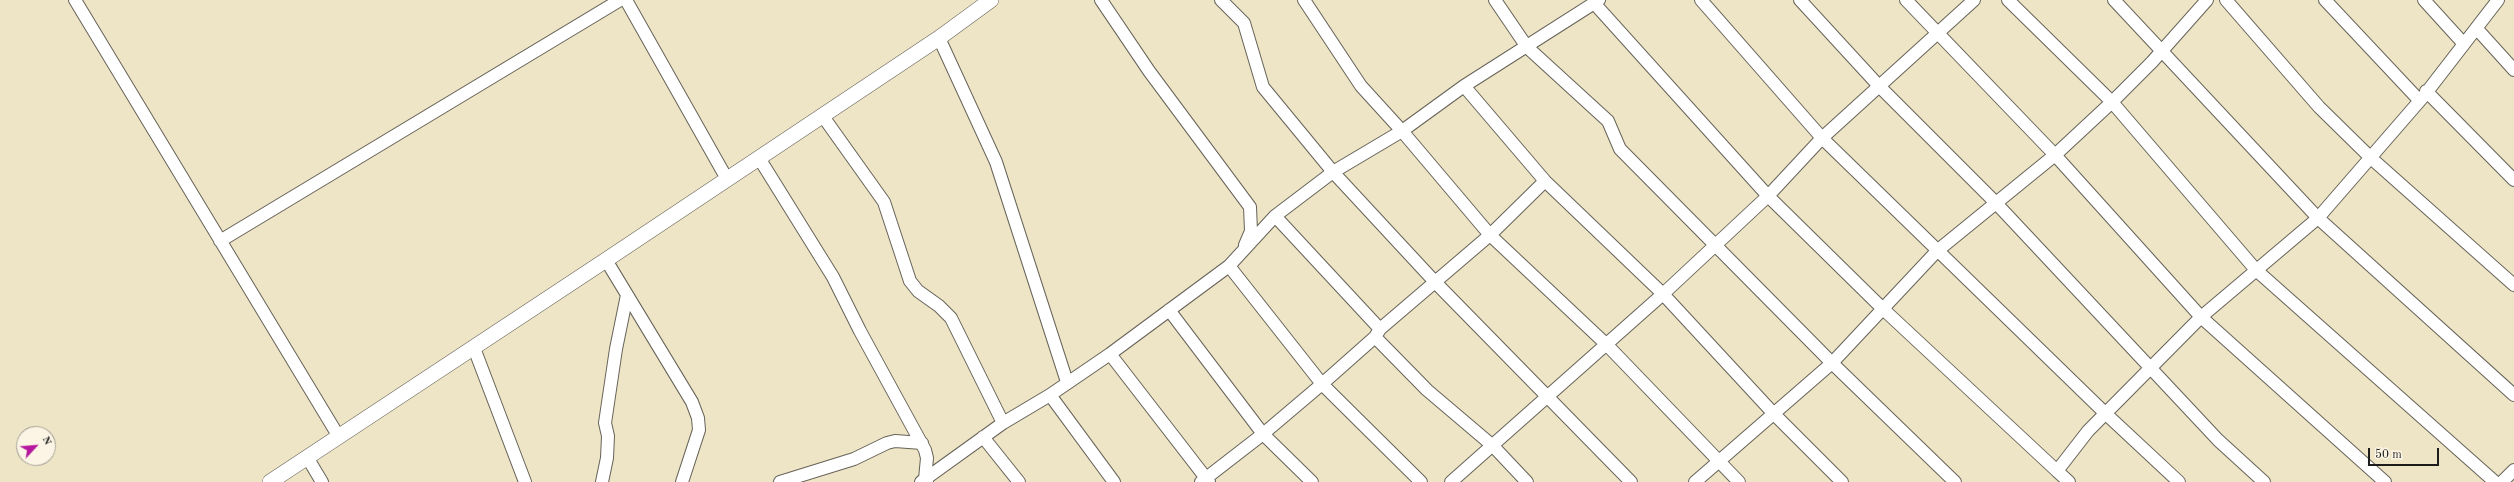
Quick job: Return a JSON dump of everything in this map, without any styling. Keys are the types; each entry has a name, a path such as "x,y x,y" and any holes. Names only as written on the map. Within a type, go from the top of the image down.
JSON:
{"main road":[{"path":"270,482 939,38 991,0"}],"street":[{"path":"75,0 339,437"},
{"path":"220,241 620,0"},
{"path":"626,0 727,179"},
{"path":"1100,0 1149,71 1250,207 1251,231 1240,255"},
{"path":"1221,0 1244,23 1263,87 1333,172 1435,282 1631,482"},
{"path":"1304,0 1361,86 1402,131 1490,235 1607,345 1739,482"},
{"path":"1495,0 1527,47 1608,121 1620,149 1832,363 1955,482"},
{"path":"1700,0 1822,138 2104,413 2179,482"},
{"path":"1800,0 1879,86 1995,202 2218,440 2264,482"},
{"path":"1906,0 2054,155 2201,317 2385,482"},
{"path":"1451,482 1493,446 1547,395 1607,345 1768,196 1822,138 1974,0"},
{"path":"2008,0 2112,102 2256,270 2495,482"},
{"path":"2114,0 2318,218 2514,395"},
{"path":"1695,482 1832,363 1937,251 2054,155 2112,102 2207,0"},
{"path":"2226,0 2319,107 2371,158 2514,286"},
{"path":"2324,0 2422,96 2514,180"},
{"path":"2424,0 2464,44"},
{"path":"2057,471 2104,413 2152,368 2201,317 2318,218 2371,158 2477,29 2498,0"},
{"path":"924,481 1003,423 1050,395 1110,354 1229,266 1275,216 1333,172 1402,131 1464,86 1597,1 1768,196 1882,308 2069,482"},
{"path":"2477,29 2514,70"},
{"path":"939,38 996,162 1067,382"},
{"path":"1464,86 1545,181 1662,294 1774,414 1842,482"},
{"path":"822,115 884,202 910,281 918,291 939,306 951,318 1003,423"},
{"path":"759,158 833,277 860,331 922,444 927,458 924,481"},
{"path":"1110,354 1205,481 1322,384 1377,333 1490,235 1545,181"},
{"path":"1275,216 1427,390 1493,446 1527,482"},
{"path":"606,260 692,402 698,418 699,430 682,482"},
{"path":"1229,266 1322,384 1421,482"},
{"path":"602,482 607,458 608,436 605,423 627,295"},
{"path":"1169,310 1263,434 1312,482"},
{"path":"474,348 525,482"},
{"path":"1050,395 1114,482"},
{"path":"984,437 1019,482"},
{"path":"780,482 854,459 887,443 895,441 922,444"},
{"path":"307,457 322,482"},
{"path":"2502,482 2514,470"}]}
